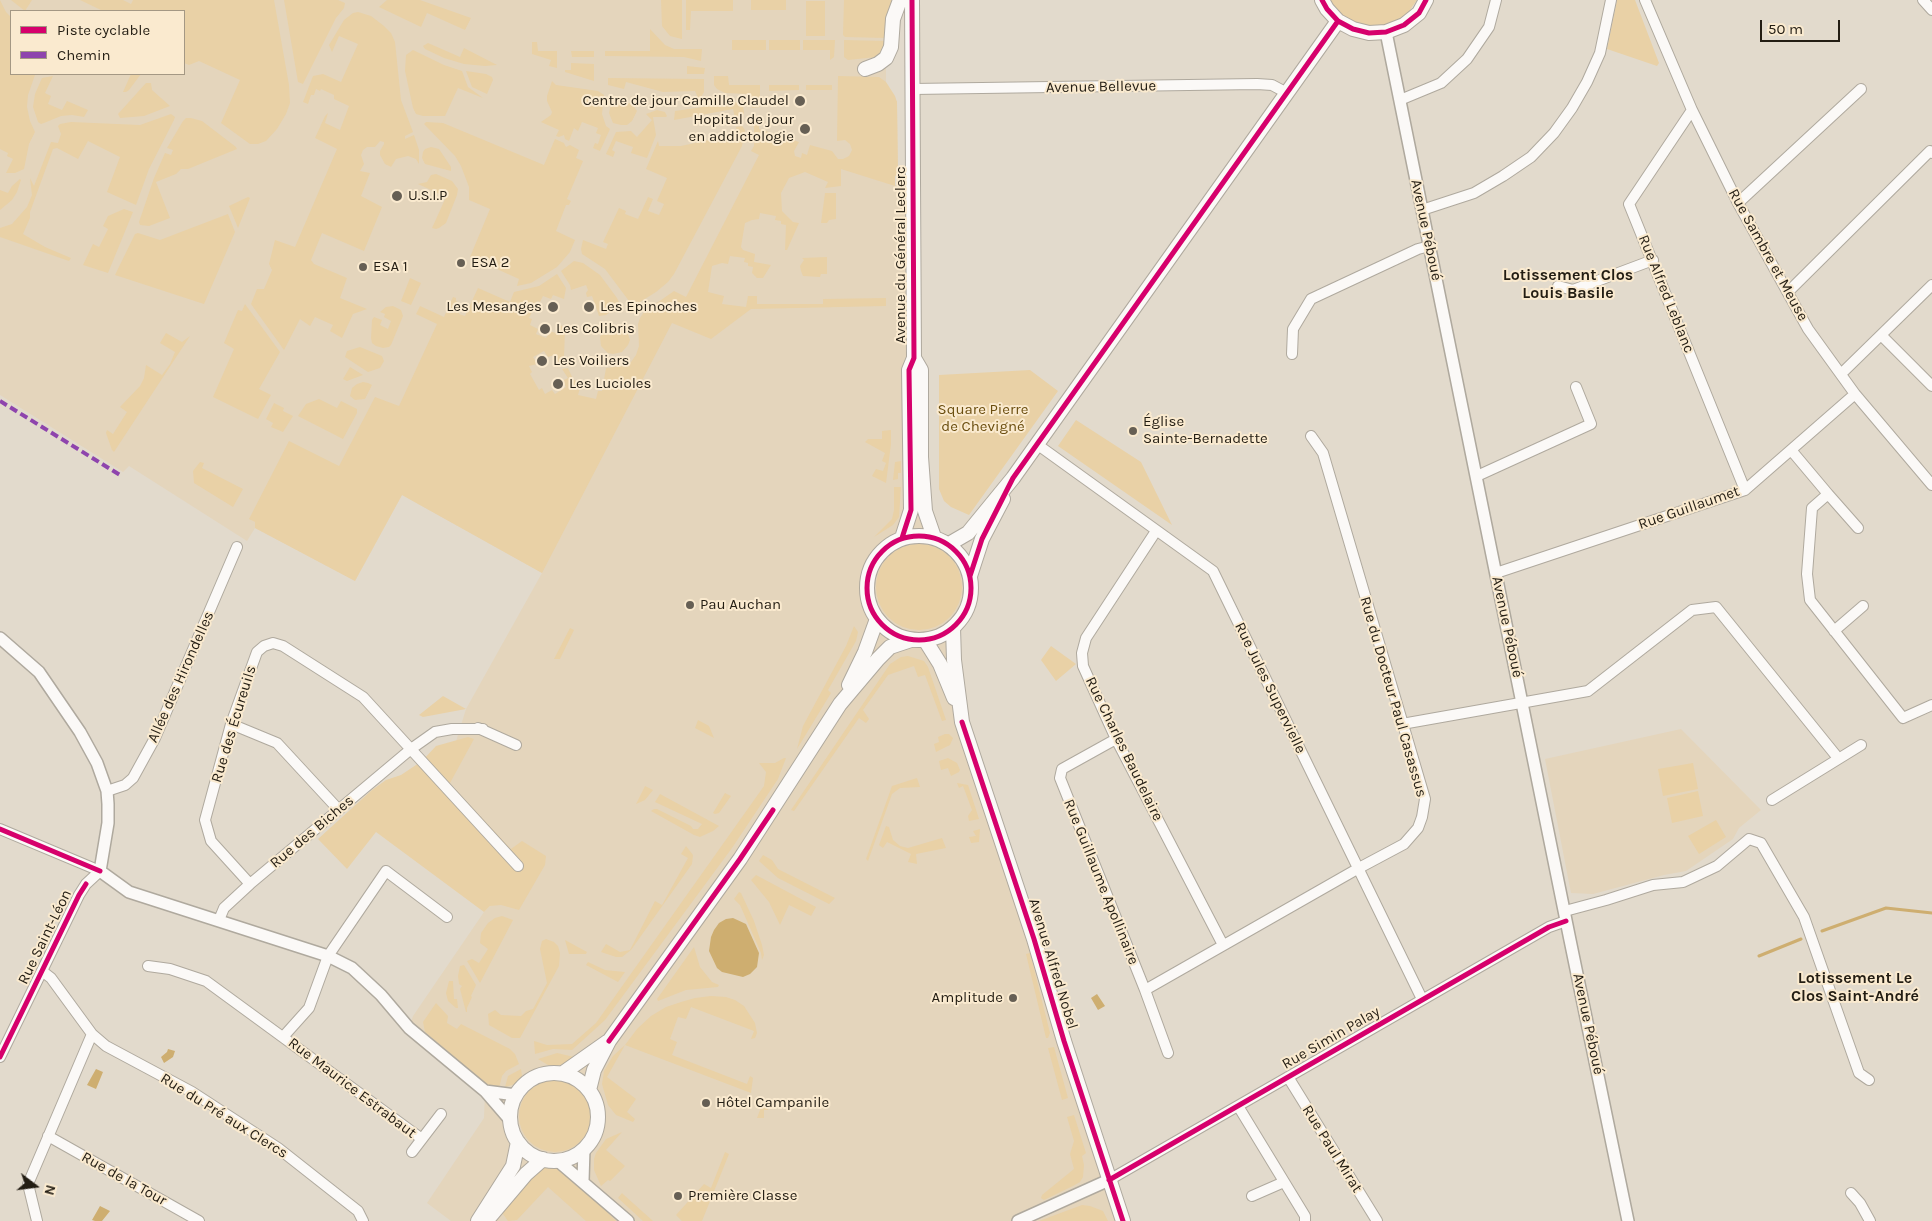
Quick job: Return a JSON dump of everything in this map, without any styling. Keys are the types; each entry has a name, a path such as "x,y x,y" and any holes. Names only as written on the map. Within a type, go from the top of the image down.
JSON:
{"main road":[{"path":"865,69 878,64 886,58 891,47 893,19 900,0"},
{"name":"Avenue du Général Leclerc","path":"902,538 910,510 908,370 914,358 912,0"},
{"path":"1322,0 1338,21 1353,30 1369,33 1386,32 1404,25 1419,13 1426,0"},
{"path":"949,544 968,533 1038,445 1338,21"},
{"name":"Avenue du Général Leclerc","path":"914,358 921,370 921,457 925,511 934,537"},
{"path":"970,576 982,540 1013,478"},
{"path":"918,535 934,537 949,544 959,553 966,564 970,576 969,604 953,628 940,636 925,640 911,640 898,636 886,629 877,619 870,606 866,592 868,577 872,563 881,551 891,543 902,538 918,535"},
{"path":"590,1090 594,1070 609,1041 740,859 840,704 865,652 877,619"},
{"name":"Avenue Alfred Nobel","path":"953,628 954,660 960,713"},
{"path":"840,704 878,659 890,648 911,640"},
{"name":"Avenue Alfred Nobel","path":"925,640 940,664 960,713 1123,1221"},
{"path":"563,1073 609,1041"},
{"path":"548,1073 563,1073 573,1077 590,1090 598,1113 597,1125 593,1138 572,1157 558,1161 543,1159 529,1153 518,1142 510,1120 511,1107 516,1095 528,1081 548,1073"},
{"path":"478,1221 513,1166 518,1142"},
{"path":"487,1221 526,1174 543,1159"}],"street":[{"path":"1400,100 1441,83 1467,59 1489,27 1496,0"},
{"path":"1422,210 1474,193 1503,176 1531,156 1554,133 1582,91 1600,53 1611,0"},
{"name":"Rue Sambre et Meuse","path":"1645,0 1692,110 1738,203 1808,329 1855,394 1932,485"},
{"path":"1923,0 1932,10"},
{"name":"Avenue Péboué","path":"1386,32 1628,1221"},
{"name":"Avenue Bellevue","path":"913,89 1257,84 1272,85 1287,93"},
{"path":"1738,203 1861,89"},
{"name":"Rue Alfred Leblanc","path":"1692,110 1630,204 1745,490"},
{"path":"1788,292 1930,151 1932,153"},
{"path":"1292,354 1293,330 1311,299 1418,249 1430,246"},
{"path":"1558,286 1573,290 1653,260"},
{"path":"1841,374 1932,285"},
{"path":"1882,335 1932,386"},
{"path":"1476,476 1591,424 1576,387"},
{"name":"Rue Guillaumet","path":"1496,573 1745,490 1855,394"},
{"name":"Rue du Docteur Paul Casassus","path":"1145,990 1404,844 1418,828 1422,817 1425,798 1323,453 1310,436"},
{"name":"Rue Jules Supervielle","path":"1038,445 1213,571 1422,1000"},
{"path":"1791,450 1858,528"},
{"path":"1828,494 1812,508 1807,574 1810,600 1903,718 1932,705"},
{"name":"Rue Charles Baudelaire","path":"1156,531 1086,638 1082,653 1083,666 1116,739 1223,945"},
{"name":"Allée des Hirondelles","path":"108,791 125,785 133,778 155,738 237,548"},
{"path":"1834,632 1863,606"},
{"path":"1402,724 1588,691 1692,610 1716,607 1838,758"},
{"path":"0,638 39,672 80,732 97,762 108,791 108,823 100,871"},
{"name":"Rue des Écureuils","path":"250,884 211,841 205,820 231,724 257,652 264,646 273,643 283,646 363,697 410,749"},
{"path":"231,724 277,743 338,810"},
{"name":"Rue des Biches","path":"219,920 224,908 250,884 410,749 434,732 452,729 483,729 516,745"},
{"name":"Rue Guillaume Apollinaire","path":"1116,739 1062,769 1060,778 1145,990 1168,1053"},
{"path":"1772,800 1860,745"},
{"path":"410,749 518,866"},
{"path":"0,829 100,871 129,892 328,956 352,968 381,995 409,1028 485,1091 510,1120"},
{"name":"Rue Simin Palay","path":"1109,1180 1550,927 1565,916 1653,885 1683,882 1717,866 1749,839 1761,843 1804,917 1860,1072 1869,1080"},
{"name":"Rue Saint-Léon","path":"0,1057 78,895 86,884 100,871"},
{"name":"Rue Maurice Estrabaut","path":"283,1037 309,1008 328,956 386,871 447,917"},
{"name":"Rue Maurice Estrabaut","path":"148,966 170,968 206,981 422,1139"},
{"name":"Rue du Pré aux Clercs","path":"42,971 51,978 92,1034 106,1046 192,1092 278,1148 358,1211 363,1221"},
{"path":"37,1221 28,1184 92,1034"},
{"name":"Rue Paul Mirat","path":"1288,1077 1377,1221"},
{"path":"485,1091 516,1095"},
{"path":"1238,1106 1305,1216 1304,1221"},
{"name":"Rue Maurice Estrabaut","path":"412,1152 441,1114"},
{"name":"Rue de la Tour","path":"48,1136 199,1221"},
{"path":"583,1181 584,1148"},
{"path":"558,1161 628,1221"},
{"path":"1018,1221 1109,1180"},
{"path":"1252,1196 1284,1182"},
{"path":"1851,1193 1860,1203 1870,1221"}],"shaded area":[{"path":"0,0 892,0 886,26 886,82 897,102 898,174 895,176 895,185 913,188 922,420 934,537 949,544 959,553 966,564 970,577 971,591 969,604 953,628 960,713 1123,1221 451,1221 427,1203 484,1118 485,1092 409,1028 413,1016 484,912 515,883 511,849 445,777 466,709 542,573 402,495 355,581 255,528 247,541 129,466 123,472 0,395"},
{"path":"1681,729 1761,810 1739,828 1733,839 1686,871 1593,894 1571,893 1545,759"},
{"path":"733,918 746,924 759,953 757,967 750,974 743,977 722,972 717,968 709,951 711,937 719,923"},
{"path":"1097,994 1105,1006 1098,1010 1091,998"},
{"path":"168,1049 175,1051 173,1057 164,1063 161,1057"},
{"path":"96,1069 103,1072 96,1089 87,1085"},
{"path":"100,1206 110,1211 102,1221 92,1220"}],"green space":[{"path":"0,0 10,16 10,75 35,75 28,95 27,107 35,132 29,144 24,169 15,173 6,173 13,159 7,156 8,153 0,149"},
{"path":"11,0 32,0 24,10"},
{"path":"80,0 123,0 131,4 133,0 274,0 289,85 290,103 277,129 266,141 250,144 221,123 240,80 199,61 189,65 185,63 185,10 101,10"},
{"path":"284,0 338,0 345,3 303,84 298,82"},
{"path":"387,0 420,0 471,18 465,30 427,13 421,27 379,7"},
{"path":"661,0 682,0 682,39 670,36 662,26"},
{"path":"686,0 733,0 733,11 691,11 690,30 686,30"},
{"path":"751,0 786,0 786,10 751,10"},
{"path":"844,0 892,0 886,26 886,38 845,37 843,35"},
{"path":"1328,0 1417,0 1407,14 1395,22 1381,27 1367,27 1340,16"},
{"path":"1617,0 1635,0 1659,63 1657,66 1607,49"},
{"path":"806,1 825,1 825,36 806,36"},
{"path":"358,12 371,16 384,26 391,33 395,42 401,100 413,132 405,136 405,139 414,135 419,150 419,164 416,159 408,156 396,159 391,167 385,164 380,155 384,142 380,141 375,147 367,147 363,150 361,155 364,164 360,171 370,173 361,196 382,207 364,251 322,233 311,260 314,264 347,278 340,298 367,309 353,314 342,338 330,331 333,325 315,317 310,326 300,319 284,350 251,304 257,289 264,289 272,270 269,264 275,240 295,247 337,149 315,138 328,113 325,123 340,130 349,106 334,99 334,95 321,89 320,91 316,89 314,95 311,95 308,104 303,102 313,76 323,74 341,82 358,44 339,36 332,52 329,45 344,20 353,13"},
{"path":"650,29 665,45 674,49 702,49 701,61 684,57 605,56 605,51 650,51"},
{"path":"732,40 766,40 766,50 732,50"},
{"path":"769,40 800,40 800,50 769,50"},
{"path":"803,40 835,40 834,57 830,60 830,50 803,50"},
{"path":"844,40 886,41 883,54 876,57 848,60 844,57"},
{"path":"532,42 537,42 538,51 557,51 557,68 549,66 551,60 532,54"},
{"path":"428,43 460,57 464,48 497,65 464,64 444,58 425,49 423,46"},
{"path":"413,50 444,65 462,71 468,87 483,98 458,88 445,116 423,116 416,114 405,71 406,55"},
{"path":"571,51 594,51 594,57 572,57"},
{"path":"571,63 594,64 594,81 565,72 565,70 571,70"},
{"path":"687,66 705,68 704,74 687,74"},
{"path":"466,71 486,74 492,77 493,80 487,94 472,87"},
{"path":"131,75 140,75 129,90 123,92"},
{"path":"53,76 45,93 51,96 48,104 62,110 67,101 88,110 84,117 61,116 41,124 38,122 33,107 35,94 42,78"},
{"path":"714,76 728,76 729,85 760,85 760,107 752,108 751,100 747,94 725,93 717,89 714,85"},
{"path":"838,76 879,77 886,82 895,96 897,102 898,174 895,176 895,186 841,169 841,186 825,188 828,182 805,172 789,178 781,193 782,211 793,222 799,223 787,250 785,250 786,225 781,224 781,221 775,220 776,216 760,213 759,219 745,223 741,247 743,250 755,254 754,262 771,265 763,278 757,278 752,273 753,267 748,266 748,263 744,262 745,258 730,256 728,264 722,263 712,266 708,292 724,296 722,304 746,307 748,296 757,296 757,304 823,304 823,299 886,298 886,306 751,309 711,339 672,323 542,573 402,495 355,581 255,528 255,522 249,519 289,441 339,466 375,397 399,406 437,324 416,314 420,306 444,317 453,297 456,298 456,301 459,303 458,306 461,308 459,314 465,316 478,288 510,302 514,292 539,286 557,274 566,288 564,299 553,295 551,299 543,296 540,302 537,301 529,318 532,319 530,325 538,329 536,334 546,338 550,331 555,333 560,325 562,326 565,331 564,357 558,363 554,355 548,357 544,351 533,357 537,364 529,366 532,372 530,374 539,390 542,388 545,394 552,390 555,394 566,387 562,381 568,378 562,369 568,368 573,379 581,385 578,395 596,399 598,391 602,391 606,368 623,366 631,362 636,355 639,346 638,324 644,312 674,291 686,297 759,155 751,151 754,146 754,118 759,118 759,129 799,142 794,151 795,156 801,158 802,153 807,155 810,145 832,151 838,159 849,156 852,150 850,144 845,140 837,141"},
{"path":"608,78 704,79 704,92 698,98 695,91 663,92 626,82 624,89 608,85"},
{"path":"552,81 556,85 598,91 604,95 602,114 606,126 610,129 600,151 593,148 595,143 598,144 601,135 596,133 598,128 582,122 578,131 574,128 569,141 565,139 564,135 556,136 559,130 541,122 551,115 552,112 547,96"},
{"path":"146,83 151,83 152,90 170,106 144,116 120,118 118,114"},
{"path":"769,85 799,85 799,90 769,91"},
{"path":"806,85 832,85 832,90 806,90"},
{"path":"620,100 632,104 637,111 632,121 627,125 613,123 609,113 611,104"},
{"path":"738,102 743,106 744,113 742,118 735,118 733,109 674,120 675,111"},
{"path":"657,110 665,112 667,116 653,117 656,135 647,158 631,153 633,147 616,141 612,150 615,152 613,157 606,154 616,132 631,131 637,137 652,120 646,114"},
{"path":"171,114 175,117 174,120 149,169 136,205 107,192 120,157 88,141 78,159 57,148 53,149 23,234 45,247 71,258 69,261 0,237 0,228 12,224 27,207 32,195 30,178 34,186 51,142 58,143 61,134 58,126 60,124 71,122 140,125"},
{"path":"186,118 202,121 237,149 188,169 181,169 176,174 156,182 170,218 149,226 140,225 139,222 154,178 165,153 171,155 173,150 167,148"},
{"path":"426,122 443,123 544,165 555,139 564,143 566,147 570,145 579,150 576,158 583,161 567,199 571,201 569,205 566,205 556,231 575,240 570,252 557,267 531,283 517,286 519,279 470,257 490,209 469,200 469,187 461,166 455,156 424,124"},
{"path":"742,126 745,130 742,146 674,274 656,292 640,302 629,301 605,269 582,254 583,240 606,249 608,244 603,242 619,208 626,211 625,214 638,219 648,197 653,199 648,211 659,215 664,204 657,201 667,178 646,169 658,141 659,146 681,146 737,134 736,127"},
{"path":"431,147 439,149 451,167 451,171 425,164 422,158 423,152"},
{"path":"436,174 452,181 458,189 446,223 436,229 432,228 446,197 418,184 427,182 431,175"},
{"path":"20,179 17,192 12,200 0,210 0,190 8,193 12,186"},
{"path":"825,193 836,193 836,219 829,220 827,223 821,223"},
{"path":"248,197 250,198 238,228 229,206"},
{"path":"124,209 133,212 108,273 83,265 93,244 99,247 108,229 103,226 108,216"},
{"path":"228,214 235,232 204,304 115,275 135,234 138,233 160,240"},
{"path":"827,257 827,274 821,274 820,277 803,276 800,266 804,260 802,258"},
{"path":"574,261 583,263 600,275 617,298 619,302 617,307 606,315 599,316 592,296 587,297 586,293 588,290 586,285 571,290 561,271"},
{"path":"410,278 421,283 411,305 401,301"},
{"path":"245,304 280,352 259,389 271,395 258,419 213,397 234,349 224,343 238,310 242,311"},
{"path":"393,306 401,310 403,316 391,345 383,348 376,346 372,343 371,338 372,320 374,317 382,320 380,325 388,329 391,321 384,317 385,314 380,312 386,307"},
{"path":"619,324 627,331 630,340 622,352 608,353 601,346 600,337 604,330 616,327"},
{"path":"166,333 182,342 190,336 114,452 106,433 107,430 113,434 127,412 120,407 140,386 144,378 146,365 162,375 170,364 175,352 160,343"},
{"path":"360,347 382,356 384,361 380,368 368,372 345,357 347,351"},
{"path":"350,367 363,375 347,381 343,379"},
{"name":"Square Pierre de Chevigné","path":"1030,370 1058,391 969,515 951,507 944,501 939,489 939,375"},
{"path":"363,382 372,385 365,399 355,400 350,396 352,388"},
{"path":"319,399 337,408 341,401 357,409 357,413 343,439 298,416 306,404"},
{"path":"274,403 284,408 283,411 293,416 283,432 271,427 273,423 266,419"},
{"path":"1076,420 1141,462 1172,525 1058,446"},
{"path":"891,430 886,483 872,476 876,469 883,471 886,463 882,461 885,453 865,442 868,439 882,439 882,431"},
{"path":"901,461 901,473 898,473 898,479 893,480 895,462"},
{"path":"200,462 204,463 202,468 243,489 233,507 194,483 193,471"},
{"path":"894,487 901,487 899,517 893,525 874,537 892,519"},
{"path":"919,544 935,548 949,557 958,571 962,587 958,603 949,617 935,626 919,630 903,626 889,617 880,603 876,587 880,571 889,557 903,548"},
{"path":"854,626 858,632 856,641 828,690 831,693 797,749 803,726 846,646"},
{"path":"570,628 574,630 560,659 554,659"},
{"path":"1051,646 1076,664 1056,681 1041,660"},
{"path":"908,656 924,661 928,667 946,720 942,721 925,675 918,677 914,666 888,675 863,710 869,719 866,723 859,718 794,811 791,810 890,664 901,657"},
{"path":"443,696 466,709 423,717 419,715"},
{"path":"698,720 709,726 714,738 695,728"},
{"path":"949,734 953,738 950,745 936,752 934,744 939,742 938,737"},
{"path":"468,737 474,739 450,783 511,849 522,841 546,856 545,865 519,910 501,905 490,906 484,912 376,832 347,869 318,839 372,790 386,780 401,775 422,761 436,746"},
{"path":"786,758 778,779 732,848 605,1020 572,1050 553,1049 535,1054 534,1041 547,1045 572,1044 596,1023 764,786 766,772 759,763 775,763"},
{"path":"948,758 957,763 960,770 951,776 948,768 941,770 939,761"},
{"path":"1693,763 1698,789 1663,796 1658,769"},
{"path":"917,778 920,787 900,788 892,794 868,861 866,859 892,786"},
{"path":"957,783 968,785 979,819 969,821 968,816 972,810 963,786 959,788"},
{"path":"645,786 653,790 645,800 636,804"},
{"path":"1698,791 1703,816 1672,823 1667,798"},
{"path":"725,793 731,796 719,813 713,813"},
{"path":"660,794 719,826 700,837 694,835 651,811 657,809 691,826 693,829 698,829 702,824 655,802"},
{"path":"1716,820 1726,837 1699,854 1688,836"},
{"path":"886,826 889,827 893,840 900,846 908,848 942,838 946,848 916,854 917,864 908,862 911,854 887,842 883,848 879,845"},
{"path":"980,829 979,842 971,843 969,837 976,836 973,831"},
{"path":"686,846 693,855 692,864 631,950 622,957 601,952 606,944 620,952 630,950 655,901 662,905 688,858 681,854"},
{"path":"763,855 772,860 778,869 835,898 829,904 778,878 759,861"},
{"path":"756,875 816,907 811,916 789,905 780,925 769,902 751,880"},
{"path":"739,892 754,921 762,945 764,955 762,960 761,953 740,905 734,899"},
{"path":"502,916 513,920 480,983 467,961 472,959 479,963 488,949 480,943 481,933 488,923"},
{"path":"546,939 558,946 560,953 559,966 520,1038 512,1038 489,1025 488,1014 495,1010 501,1015 521,1016 526,1011 533,1009 547,983 540,949 542,941"},
{"path":"565,940 587,952 586,954 569,954"},
{"path":"694,947 700,967 712,982 719,985 718,987 686,990 658,1001 657,999"},
{"path":"1030,953 1050,1033 1048,1038 1046,1038 1026,954"},
{"path":"588,962 605,970 625,972 618,982 586,965"},
{"path":"464,965 476,985 467,1012 458,976 460,966"},
{"path":"449,981 453,981 454,999 457,999 458,1008 448,1001 446,993"},
{"path":"711,996 735,1000 744,1006 755,1023 757,1033 755,1038 751,1039 754,1031 691,1007 686,1019 678,1017 670,1039 677,1042 672,1055 747,1084 750,1076 753,1078 751,1093 625,1045 637,1029 651,1016 666,1007 695,998"},
{"path":"436,1003 448,1016 447,1023 457,1029 461,1024 510,1049 515,1054 519,1064 506,1071 502,1076 499,1088 487,1085 425,1032 423,1022"},
{"path":"625,1045 607,1077 636,1099 627,1112 635,1119 633,1122 616,1115 608,1105 602,1084 604,1071 613,1056"},
{"path":"1054,1047 1068,1098 1062,1100 1048,1048"},
{"path":"557,1053 574,1057 567,1063 556,1066 548,1065 538,1059"},
{"path":"521,1069 522,1076 519,1083 505,1087 508,1076"},
{"path":"555,1080 569,1083 581,1090 588,1102 591,1116 588,1130 581,1142 569,1149 555,1152 541,1149 529,1142 522,1130 519,1116 522,1102 529,1090 541,1083"},
{"path":"763,1102 768,1102 768,1110 764,1110 764,1118 757,1118"},
{"path":"1074,1115 1086,1153 1082,1156 1084,1165 1083,1177 1080,1182 1044,1200 1041,1198 1042,1195 1074,1169 1070,1154 1074,1141 1067,1117"},
{"path":"622,1132 606,1150 625,1166 610,1181 608,1180 601,1186 594,1170 596,1153 606,1139"},
{"path":"725,1152 729,1154 702,1221 682,1221 676,1215 704,1184 711,1188"},
{"path":"545,1165 556,1165 566,1170 616,1221 586,1221 548,1187 517,1220 508,1221 503,1214 503,1210 535,1170"},
{"path":"622,1193 653,1221 643,1221 618,1198"},
{"path":"1082,1205 1103,1211 1108,1221 1039,1221"}],"waterway":[{"path":"1822,931 1886,908 1932,913"},
{"path":"1759,956 1801,939"}],"marked path":[{"path":"0,401 120,475"}],"cycle path":[{"path":"902,538 911,510 909,370 914,358 912,0"},
{"path":"1322,0 1338,21 1353,29 1369,33 1386,32 1404,25 1419,13 1426,0"},
{"path":"970,576 982,539 1013,478 1338,21"},
{"path":"919,536 939,540 956,551 967,568 971,588 967,608 956,625 939,636 919,640 899,636 882,625 871,608 867,588 871,568 882,551 899,540 919,536"},
{"path":"962,722 1034,939 1064,1041 1123,1221"},
{"path":"609,1041 773,810"},
{"path":"0,829 100,871"},
{"path":"0,1057 86,884"},
{"path":"1109,1180 1549,927 1566,921"}],"place":[{"name":"Centre de jour Camille Claudel","path":"800,101"},
{"name":"Hopital de jour en addictologie","path":"805,129"},
{"name":"U.S.I.P","path":"397,196"},
{"name":"ESA 2","path":"461,263"},
{"name":"ESA 1","path":"363,267"},
{"name":"Les Mesanges","path":"553,307"},
{"name":"Les Epinoches","path":"589,307"},
{"name":"Les Colibris","path":"545,329"},
{"name":"Les Voiliers","path":"542,361"},
{"name":"Les Lucioles","path":"558,384"},
{"name":"Église Sainte-Bernadette","path":"1133,431"},
{"name":"Pau Auchan","path":"690,605"},
{"name":"Amplitude","path":"1013,998"},
{"name":"Hôtel Campanile","path":"706,1103"},
{"name":"Première Classe","path":"678,1196"}],"district":[{"name":"Lotissement Clos Louis Basile","path":"1568,284"},
{"name":"Lotissement Le Clos Saint-André","path":"1855,987"}]}
